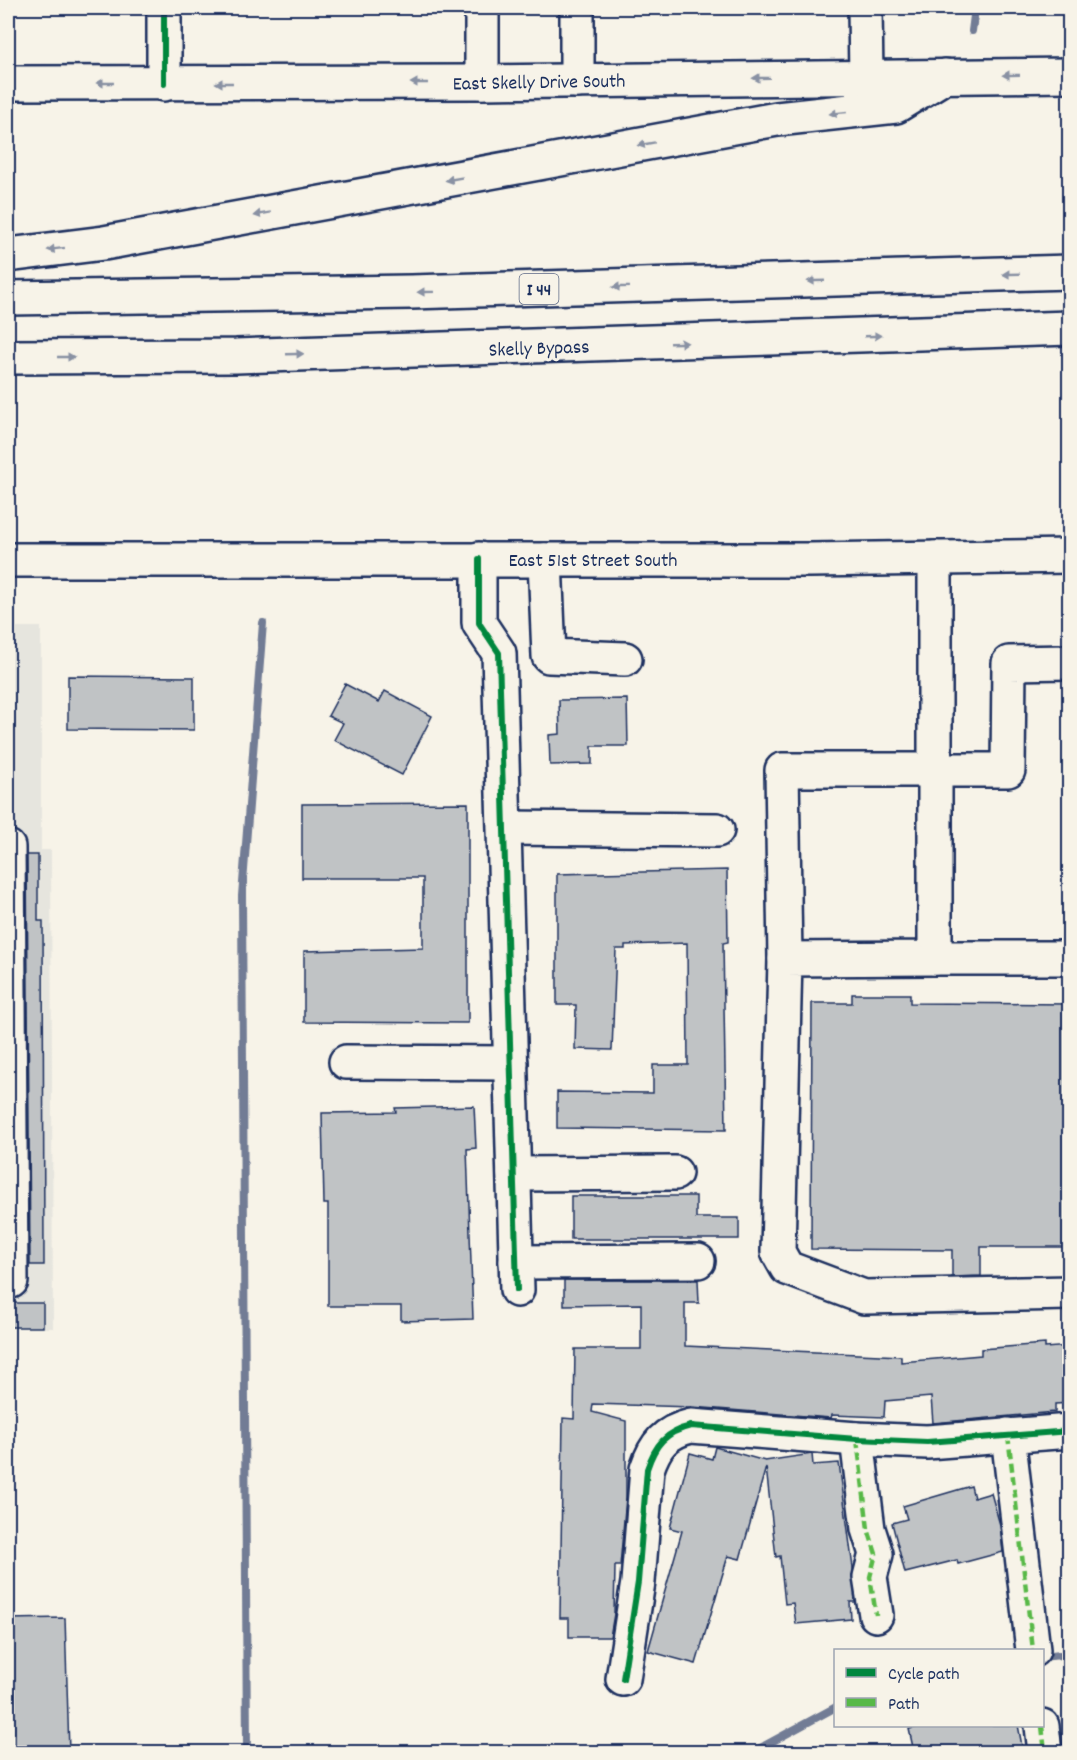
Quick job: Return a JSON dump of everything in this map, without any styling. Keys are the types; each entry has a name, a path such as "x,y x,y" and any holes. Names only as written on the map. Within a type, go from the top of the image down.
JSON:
{"main road":[{"path":"164,8 164,84"},
{"path":"482,8 482,82"},
{"path":"577,8 577,81"},
{"path":"865,8 866,77"},
{"name":"East Skelly Drive South","path":"8,83 482,82 1070,75"},
{"path":"8,255 104,243 777,120 896,106 945,76"},
{"name":"I 44","path":"8,298 399,292 1070,272"},
{"name":"Skelly Bypass","path":"8,357 248,356 1070,328"},
{"name":"East 51st Street South","path":"8,560 545,560 1070,556"},
{"path":"935,958 936,558"},
{"path":"479,559 479,622 499,652 506,828 516,1276 698,1261"},
{"path":"545,560 549,656 625,659"},
{"path":"1070,662 1009,663 1008,770 783,770 785,959 778,1252 787,1268 864,1297 1070,1293"},
{"path":"506,828 717,830"},
{"path":"8,847 11,1281 8,1281"},
{"path":"785,959 1070,958"},
{"path":"346,1062 511,1063"},
{"path":"514,1174 675,1173"},
{"path":"623,1679 638,1582 647,1469 653,1451 661,1439 674,1430 691,1426 927,1442 1070,1431"},
{"path":"1008,1435 1033,1649"},
{"path":"857,1439 868,1529 876,1554 870,1577 876,1615"},
{"path":"1042,1727 1045,1752"}],"shaded area":[{"path":"8,627 41,627 41,850 51,850 53,1328 8,1328"}],"building":[{"path":"68,676 194,677 194,730 68,729"},
{"path":"345,684 379,702 385,691 432,716 402,775 334,740 343,723 328,716"},
{"path":"627,699 628,746 592,746 592,764 550,765 549,735 560,734 559,700"},
{"path":"468,803 468,1023 304,1022 304,951 423,948 423,878 302,878 302,804"},
{"path":"27,855 38,855 38,921 43,921 44,1265 30,1265"},
{"path":"727,870 728,942 723,943 726,1130 557,1128 557,1092 653,1093 653,1065 688,1065 687,943 625,945 625,949 616,949 612,1050 575,1049 576,1005 557,1005 557,874"},
{"path":"852,994 910,994 910,1003 1070,1004 1070,1247 981,1247 981,1276 952,1277 952,1250 811,1249 812,1003 852,1003"},
{"path":"474,1106 476,1148 467,1149 473,1319 401,1321 401,1306 328,1306 328,1204 324,1204 322,1113 396,1112 395,1108"},
{"path":"571,1196 696,1196 696,1218 739,1218 739,1239 571,1239"},
{"path":"564,1280 698,1280 699,1303 685,1303 685,1346 901,1356 901,1362 981,1355 981,1349 1045,1344 1045,1348 1070,1346 1070,1403 1055,1404 1055,1412 933,1423 931,1397 885,1401 884,1417 832,1415 831,1418 692,1407 593,1404 592,1412 626,1421 626,1497 620,1566 615,1566 614,1614 610,1637 569,1637 569,1618 560,1618 563,1418 574,1419 575,1349 641,1349 641,1304 564,1305"},
{"path":"8,1303 43,1303 43,1327 8,1327"},
{"path":"715,1447 765,1461 812,1454 813,1465 839,1463 853,1568 855,1602 850,1602 851,1619 796,1624 793,1603 785,1604 780,1556 776,1557 766,1467 740,1559 728,1556 696,1664 648,1651 682,1531 670,1528 690,1453 712,1459"},
{"path":"971,1486 974,1498 991,1493 1000,1525 1003,1552 958,1564 957,1560 905,1573 892,1523 907,1519 903,1506"},
{"path":"65,1618 69,1752 8,1752 8,1619"},
{"path":"918,1727 1018,1727 1022,1746 1013,1748 1014,1752 914,1752 909,1729"}],"waterway":[{"path":"972,31 975,8"},
{"path":"247,1752 242,896 263,623"},
{"path":"1044,1657 1070,1654"},
{"path":"753,1752 834,1708"}],"marked path":[{"path":"1008,1435 1033,1649"},
{"path":"857,1439 868,1529 876,1554 870,1577 876,1615"},
{"path":"1042,1727 1045,1752"}],"cycle path":[{"path":"164,8 164,84"},
{"path":"479,559 479,623 499,653 517,1290"},
{"path":"623,1679 638,1582 647,1469 658,1446 674,1432 691,1426 927,1442 1070,1431"}]}
